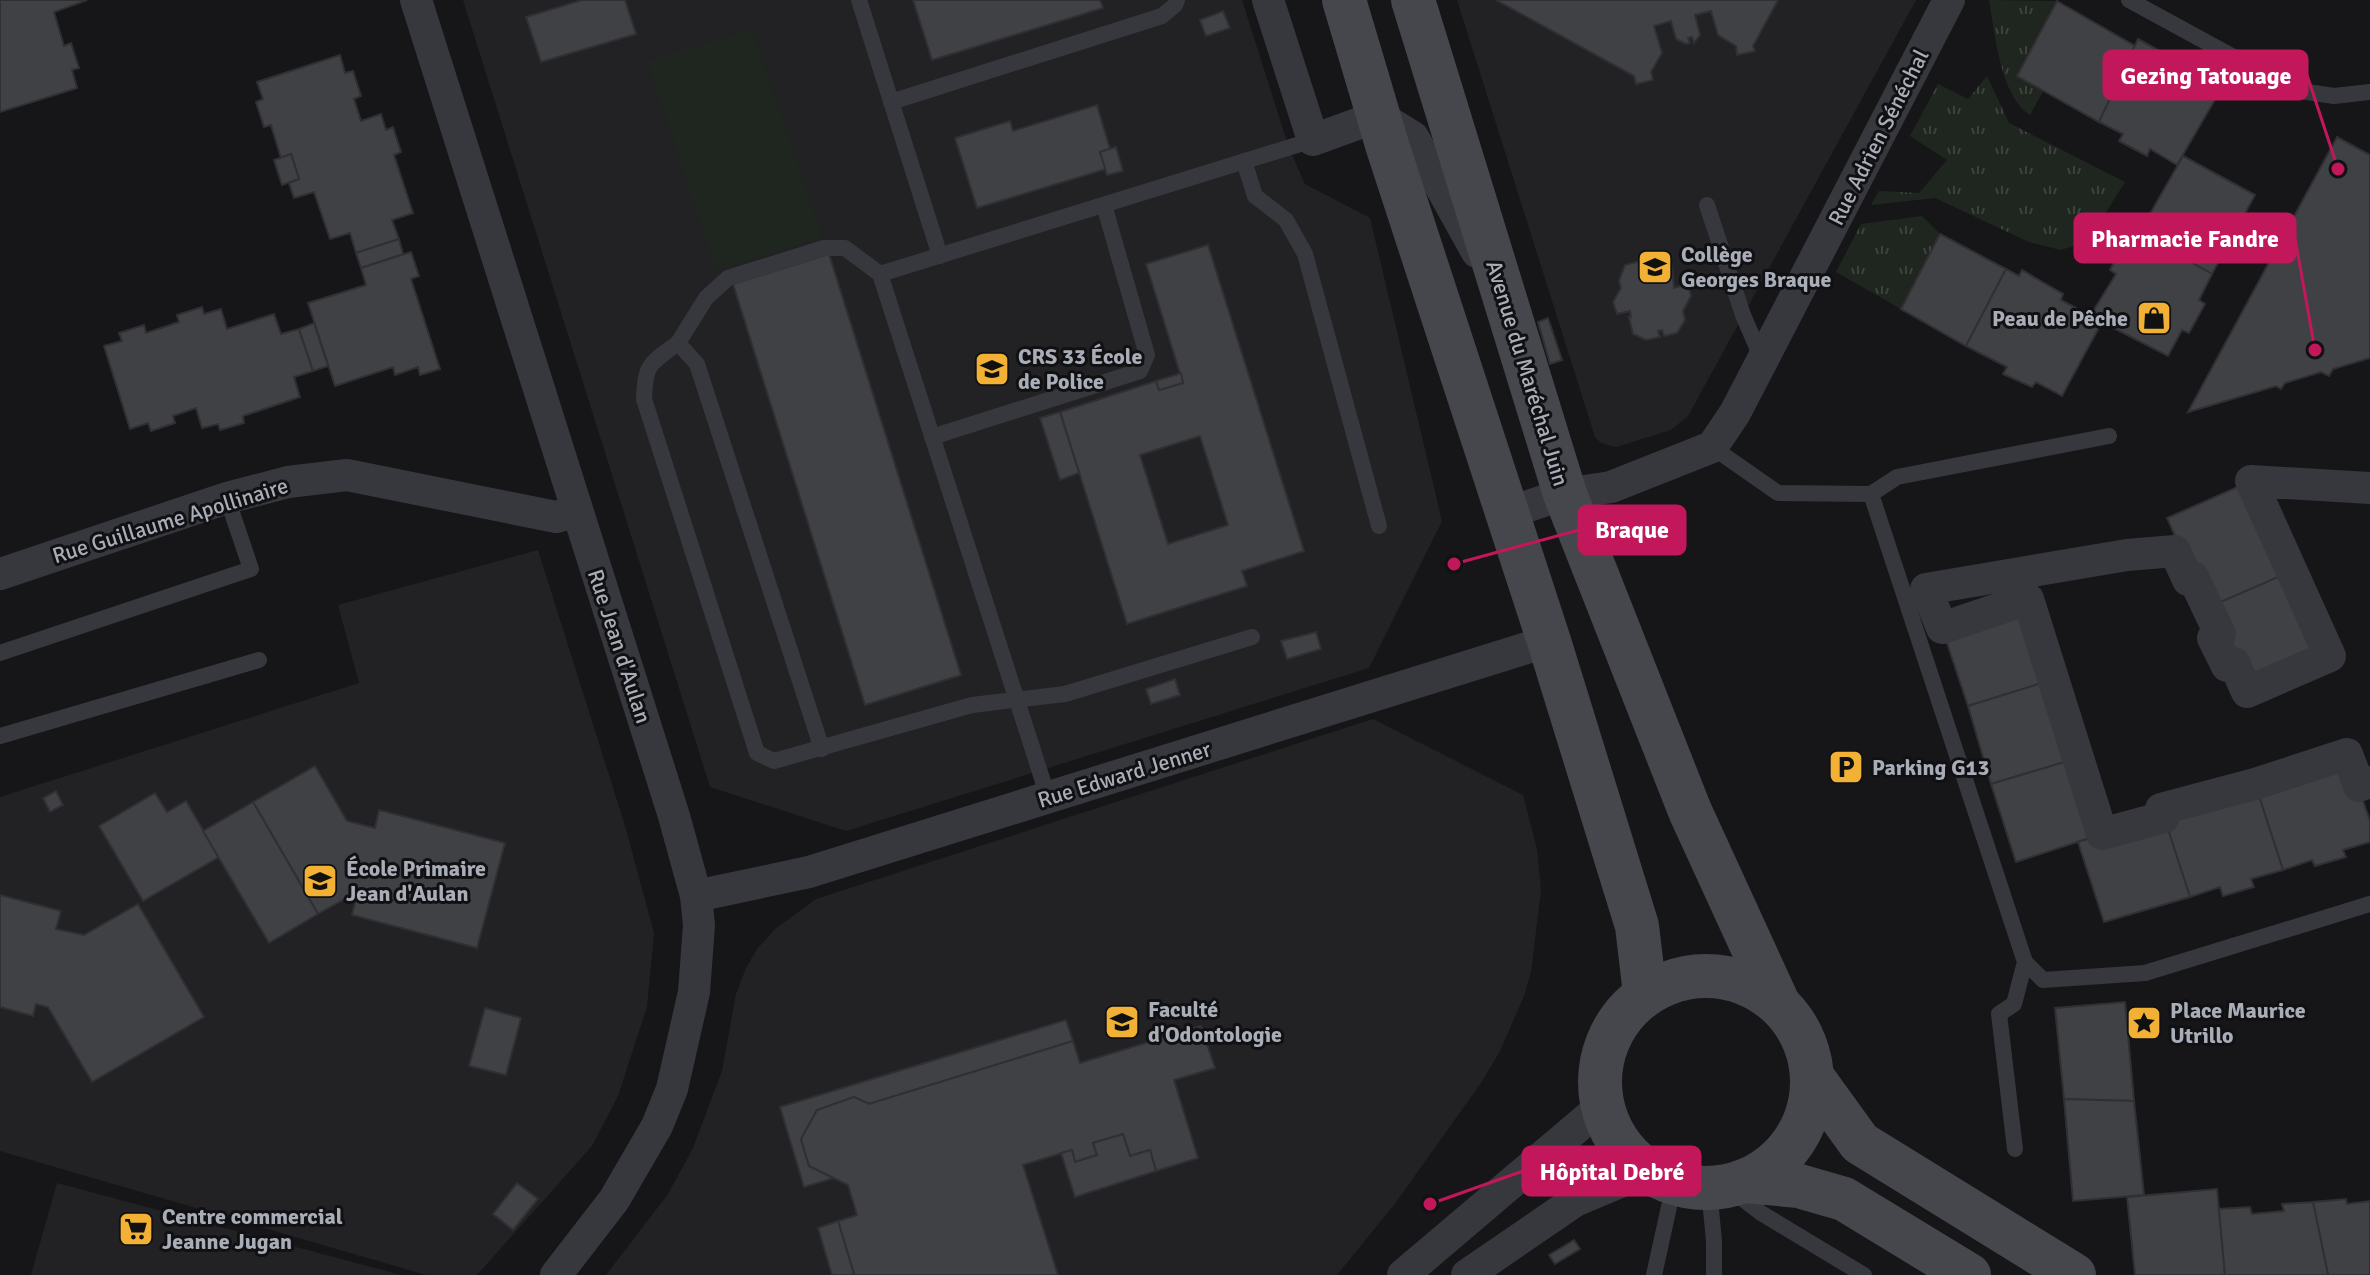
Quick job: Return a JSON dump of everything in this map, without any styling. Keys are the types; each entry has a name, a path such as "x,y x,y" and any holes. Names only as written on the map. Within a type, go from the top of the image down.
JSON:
{"main road":[{"path":"1344,0 1396,126 1507,513 1637,926 1645,994"},
{"name":"Avenue du Maréchal Juin","path":"1413,0 1565,494 1690,811 1778,1003"},
{"path":"1700,1182 1774,1165 1796,1140 1809,1110 1813,1078 1803,1036 1778,1003 1748,983 1713,975 1677,979 1645,994 1621,1016 1606,1043 1599,1075 1601,1107 1611,1132 1626,1153 1700,1182 1799,1186 1844,1199 1969,1275"},
{"path":"1813,1078 1860,1143 2074,1275"}],"street":[{"name":"Rue Jean d'Aulan","path":"416,0 674,816 696,896 699,925 694,992 672,1089 657,1126 614,1200 556,1275"},
{"path":"1268,0 1313,140 1396,126 1510,311"},
{"name":"Rue Adrien Sénéchal","path":"1712,447 1735,413 1949,0"},
{"path":"1507,513 1565,494 1611,487 1712,447"},
{"name":"Rue Guillaume Apollinaire","path":"0,574 227,498 288,482 347,475 556,517 577,511"},
{"path":"2370,488 2251,481 2330,656 2247,692 2234,663 2227,666 2213,638 2220,634 2193,577 2188,580 2175,551 2127,555 1926,589 1942,628 2028,599 2102,834 2164,817 2161,809 2255,784 2347,754 2359,786 2370,782"},
{"name":"Rue Edward Jenner","path":"696,896 809,872 1549,641"},
{"path":"1403,1275 1601,1107"},
{"path":"1467,1275 1575,1201 1700,1182"}],"lane":[{"path":"859,0 940,256"},
{"path":"891,102 1162,16 1177,0"},
{"path":"2129,0 2294,90 2334,96 2370,92"},
{"path":"880,274 1313,140"},
{"path":"1244,161 1255,196 1286,220 1305,254 1379,526"},
{"path":"932,437 1140,371 1147,355 1104,205"},
{"path":"1707,205 1743,315 1762,359"},
{"path":"1048,797 1017,699 880,274 845,248 824,248 728,278 706,298 678,343 653,362 645,373 644,399 757,753 774,761 972,705 1017,699 1065,694 1252,637"},
{"path":"678,343 697,364 822,749"},
{"path":"1712,447 1778,493 1871,494 1897,477 2109,436"},
{"path":"1871,494 2025,962 2043,980 2145,973 2370,904"},
{"path":"0,653 251,569 227,498"},
{"path":"0,736 259,660"},
{"path":"2015,1149 1999,1014 2014,1004 2025,962"},
{"path":"1654,1275 1700,1182"},
{"path":"1700,1182 1714,1241 1714,1275"},
{"path":"1700,1182 1761,1213 1864,1275"}],"shaded area":[{"name":"CRS 33 École de Police","path":"463,0 1242,0 1289,148 1305,184 1370,218 1442,521 1369,668 846,831 710,787"},
{"name":"Collège Georges Braque","path":"1457,0 1916,0 1688,416 1671,430 1616,447 1601,443 1595,437"},
{"name":"École Primaire Jean d'Aulan","path":"538,550 626,829 654,933 647,1007 618,1096 592,1146 477,1275 426,1275 0,1151 0,797 359,683 338,605"},
{"name":"Faculté d'Odontologie","path":"1373,719 1523,795 1537,849 1541,890 1531,972 1500,1051 1481,1083 1394,1205 1337,1275 606,1275 668,1194 693,1148 722,1071 736,994 746,968 757,949 775,929 816,899"},
{"name":"Centre commercial Jeanne Jugan","path":"57,1183 401,1275 31,1275"}],"green space":[{"path":"1989,0 2057,1 2018,76 2043,91 2030,115 2020,106 2005,79"},
{"path":"752,29 822,238 716,271 647,61"},
{"path":"1987,76 2009,123 2125,182 2088,241 2061,250 2029,242 1935,198 1871,205 1879,191 1919,193 1947,160 1910,136 1938,84 1968,99"},
{"path":"1922,216 1940,234 1901,309 1836,272 1861,224"}],"building":[{"path":"0,0 87,0 54,12 64,46 71,43 79,68 72,70 77,88 0,112"},
{"path":"582,0 625,0 636,34 541,62 526,17"},
{"path":"913,0 1100,0 1103,8 932,60"},
{"path":"1496,0 1778,0 1753,46 1755,51 1737,55 1736,46 1718,35 1711,11 1695,15 1700,35 1694,43 1692,37 1686,44 1676,39 1671,21 1654,26 1662,53 1651,72 1653,80 1636,84 1634,76"},
{"path":"2057,1 2135,46 2099,122 2017,76"},
{"path":"1223,11 1230,28 1206,36 1200,20"},
{"path":"2138,39 2223,86 2177,165 2150,149 2147,156 2119,141 2123,134 2099,122"},
{"path":"340,55 345,73 353,71 361,96 354,99 361,121 381,114 386,130 393,127 401,152 394,155 413,213 392,220 399,239 356,253 350,233 330,239 314,192 294,198 289,183 299,179 291,154 281,158 271,125 264,127 256,102 263,99 257,82"},
{"path":"1097,105 1110,149 1100,152 1106,169 977,208 955,138 1010,121 1013,131"},
{"path":"2337,137 2370,155 2370,358 2333,369 2329,376 2321,372 2285,383 2281,389 2276,386 2188,412"},
{"path":"1116,147 1123,171 1107,175 1100,152"},
{"path":"291,154 299,179 282,185 274,160"},
{"path":"2183,156 2255,195 2212,274 2139,233"},
{"path":"2131,229 2212,274 2199,300 2205,304 2189,333 2182,330 2168,356 2090,316 2116,274 2110,270"},
{"path":"1940,234 2006,269 1966,346 1901,309"},
{"path":"399,239 403,254 361,268 356,253"},
{"path":"1208,245 1304,551 1242,571 1247,586 1127,624 1060,412 1156,381 1159,390 1183,383 1146,264","holes":["1200,436 1228,525 1168,544 1140,455"]},
{"path":"411,252 419,276 411,279 440,369 420,375 418,367 395,375 393,367 335,386 308,303 366,285 361,268"},
{"path":"829,254 961,675 865,705 733,284"},
{"path":"1659,256 1672,266 1674,288 1688,284 1691,296 1683,311 1685,320 1677,333 1664,336 1662,330 1658,331 1660,337 1646,340 1633,334 1630,311 1617,314 1613,302 1621,288 1619,281 1625,265 1640,261 1641,264 1647,263 1646,259"},
{"path":"2006,269 2019,276 2022,270 2063,294 2061,300 2102,322 2062,396 2036,382 2032,387 2003,374 2007,367 1966,346"},
{"path":"202,307 204,314 221,309 227,329 274,314 281,334 299,329 313,371 294,377 300,397 243,416 244,423 220,430 218,424 202,428 196,408 173,416 175,423 151,431 148,423 130,429 104,346 122,341 119,333 144,325 146,333 179,322 177,315"},
{"path":"1548,318 1562,360 1550,364 1538,322"},
{"path":"314,323 328,366 313,371 299,329"},
{"path":"1181,373 1183,383 1159,390 1156,381"},
{"path":"1060,412 1079,473 1060,480 1040,418"},
{"path":"2251,481 2292,571 2207,608 2167,518"},
{"path":"2292,571 2330,656 2247,692 2207,608"},
{"path":"2028,599 2055,679 1968,706 1942,628"},
{"path":"1316,632 1321,649 1287,659 1281,641"},
{"path":"1175,679 1180,695 1151,704 1146,689"},
{"path":"2055,679 2078,758 1991,784 1968,706"},
{"path":"2347,754 2370,821 2370,842 2343,850 2346,857 2315,866 2312,860 2283,870 2255,784"},
{"path":"2078,758 2102,834 2016,862 1991,784"},
{"path":"315,766 347,821 375,828 379,810 505,843 477,948 352,915 355,902 343,900 318,914 253,802"},
{"path":"2255,784 2283,870 2251,879 2254,887 2223,896 2220,887 2190,897 2161,809"},
{"path":"56,791 63,805 50,812 43,798"},
{"path":"155,793 167,812 186,801 219,857 143,901 99,826"},
{"path":"253,802 318,914 269,943 203,831"},
{"path":"2164,817 2190,897 2104,922 2078,842"},
{"path":"0,895 61,911 56,929 84,935 138,904 204,1017 92,1082 48,1007 36,1004 33,1016 0,1007"},
{"path":"2125,1002 2134,1101 2064,1099 2055,1008"},
{"path":"485,1008 521,1018 506,1075 469,1066"},
{"path":"1066,1020 1073,1041 869,1104 854,1097 817,1110 801,1139 809,1166 834,1178 804,1187 780,1107"},
{"path":"1201,1026 1215,1068 1174,1080 1198,1158 1156,1171 1150,1150 1130,1156 1123,1134 1093,1143 1097,1155 1075,1162 1072,1150 1023,1165 1058,1275 851,1275 854,1274 838,1221 857,1215 848,1185 809,1166 801,1139 817,1110 854,1097 869,1104 1073,1041 1080,1063"},
{"path":"2064,1099 2134,1101 2144,1195 2073,1201"},
{"path":"1123,1134 1130,1156 1150,1150 1156,1171 1075,1197 1061,1153 1072,1150 1075,1162 1097,1155 1093,1143"},
{"path":"517,1183 538,1199 513,1230 493,1214"},
{"path":"2217,1189 2225,1275 2135,1275 2127,1197"},
{"path":"2346,1199 2347,1204 2370,1201 2370,1275 2328,1275 2313,1202"},
{"path":"2313,1202 2328,1275 2225,1275 2219,1209 2250,1207 2252,1214 2284,1211 2282,1204"},
{"path":"838,1221 854,1274 851,1275 832,1275 818,1228"},
{"path":"1574,1240 1580,1249 1555,1264 1549,1255"}],"place":[{"name":"Gezing Tatouage","path":"2338,169"},
{"name":"Collège Georges Braque","path":"1655,267"},
{"name":"Peau de Pêche","path":"2154,318"},
{"name":"Pharmacie Fandre","path":"2315,350"},
{"name":"CRS 33 École de Police","path":"992,369"},
{"name":"Braque","path":"1454,564"},
{"name":"Parking G13","path":"1846,767"},
{"name":"École Primaire Jean d'Aulan","path":"320,881"},
{"name":"Faculté d'Odontologie","path":"1122,1022"},
{"name":"Place Maurice Utrillo","path":"2144,1023"},
{"name":"Hôpital Debré","path":"1430,1204"},
{"name":"Centre commercial Jeanne Jugan","path":"136,1229"}]}
